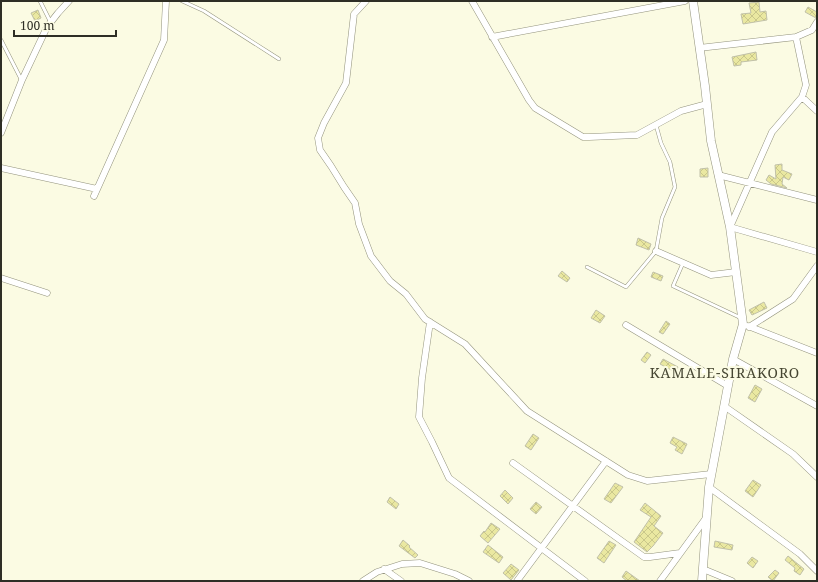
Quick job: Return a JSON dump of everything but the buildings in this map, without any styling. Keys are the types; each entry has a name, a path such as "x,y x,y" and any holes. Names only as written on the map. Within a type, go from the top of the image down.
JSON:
{"street":[{"path":"1,133 22,80 47,27 69,1"},
{"path":"94,196 164,40 166,1"},
{"path":"366,1 354,14 346,83 324,123 318,138 320,150 355,203 359,224 371,256 390,281 406,294 425,319 465,344 527,411 628,475 647,481 711,474"},
{"path":"472,1 535,108 583,137 637,135 681,111 707,104"},
{"path":"492,37 685,1"},
{"path":"693,1 711,141 730,227 744,323 733,359 711,474 702,581"},
{"path":"699,48 796,36 812,30 817,22"},
{"path":"730,227 772,132 802,97 806,85 796,36"},
{"path":"802,97 817,111"},
{"path":"1,168 97,189"},
{"path":"718,174 817,200"},
{"path":"730,227 817,252"},
{"path":"656,251 711,276 736,272"},
{"path":"744,323 793,299 817,266"},
{"path":"1,278 47,292"},
{"path":"430,322 422,378 419,417 449,478 585,581"},
{"path":"744,323 817,353"},
{"path":"626,325 728,386"},
{"path":"733,359 817,406"},
{"path":"724,406 793,454 817,478"},
{"path":"517,581 606,461"},
{"path":"514,463 644,557 680,553"},
{"path":"709,487 800,554 817,571"},
{"path":"660,581 707,517"},
{"path":"363,581 376,572 384,569 402,564 420,563 455,574 469,581"},
{"path":"384,569 401,581"},
{"path":"703,570 732,581"}],"lane":[{"path":"40,1 51,23"},
{"path":"182,1 204,11 279,59"},
{"path":"1,40 22,80"},
{"path":"587,267 626,287 656,251 662,218 675,187 670,162 661,143 656,125"},
{"path":"683,263 673,286 744,323"}],"district":[{"name":"KAMALE-SIRAKORO","path":"725,372"}]}
